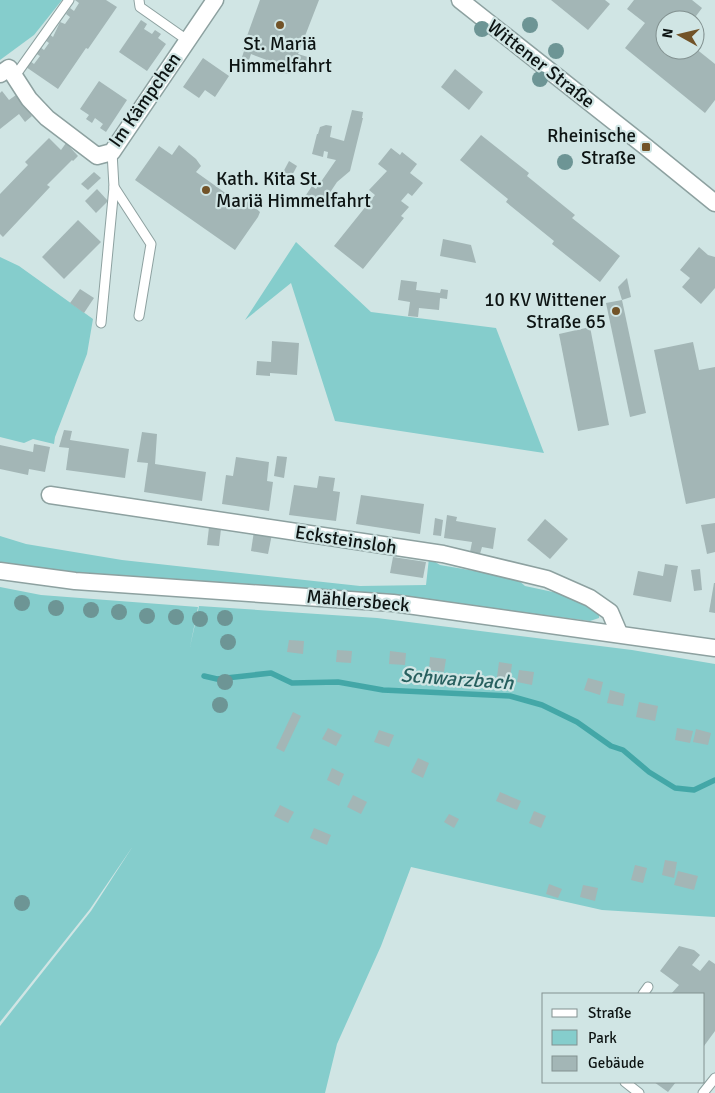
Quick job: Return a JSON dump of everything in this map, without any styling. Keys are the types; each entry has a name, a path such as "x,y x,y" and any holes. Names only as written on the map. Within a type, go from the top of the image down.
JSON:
{"street":[{"name":"Im Kämpchen","path":"8,75 47,118 97,156 112,152 215,0"},
{"name":"Wittener Straße","path":"460,0 715,203"},
{"name":"Ecksteinsloh","path":"50,494 443,554 547,579 590,598 610,612 619,633"},
{"name":"Mählersbeck","path":"0,571 75,581 393,603 619,633 715,648"}],"lane":[{"path":"8,75 69,0"},
{"path":"139,0 140,7 187,40"},
{"path":"102,323 114,187 112,152"},
{"path":"114,187 151,244 139,316"},
{"path":"703,1093 715,1078"},
{"path":"626,1083 639,1093"}],"green space":[{"path":"0,0 62,0 34,35 0,60"},
{"path":"296,242 371,312 496,328 544,453 335,421 291,283 245,320"},
{"path":"0,257 19,266 93,319 87,354 54,444 33,439 24,443 0,437"},
{"path":"0,536 26,544 122,560 360,586 426,585 429,558 440,565 516,578 525,586 553,592 561,588 599,611 599,618 590,621 362,592 107,576 7,565 0,563"},
{"path":"0,587 41,595 198,607 190,647 199,606 377,618 632,650 715,664 715,917 602,910 411,867 381,946 337,1044 325,1093 0,1093 0,1026 91,911 133,846 90,909 0,1022"}],"building":[{"path":"75,0 106,0 117,7 58,89 26,67 30,61 34,64 40,56 35,53 40,47 44,50 49,43 45,40 49,34 53,37 60,22 65,24 70,17 66,14 70,8 74,11 79,3"},
{"name":"St. Mariä Himmelfahrt","path":"260,0 319,0 298,54 311,58 306,72 291,66 288,74 281,72 283,66 251,54 249,60 242,57 244,51 242,50"},
{"path":"551,0 605,0 610,4 588,30"},
{"path":"634,0 692,0 702,8 700,10 655,10 655,60 705,60 705,56 715,64 715,100 705,113 625,48 645,23 627,9"},
{"path":"141,20 147,24 144,29 152,34 155,30 161,34 158,38 166,44 147,71 119,52"},
{"path":"203,58 229,76 215,97 205,90 199,98 183,87"},
{"path":"455,69 483,92 469,110 441,87"},
{"path":"99,81 127,100 106,132 100,128 103,124 95,118 92,123 86,119 89,115 80,109"},
{"path":"2,91 9,100 16,95 32,116 25,122 19,114 0,129 0,93"},
{"path":"352,110 363,112 363,118 350,171 337,182 321,206 306,195 312,186 316,189 336,160 327,158 328,152 324,151 323,157 312,154 317,134 320,127 332,126 330,137 344,141"},
{"path":"481,135 529,173 527,176 575,215 572,218 620,256 600,282 552,244 554,241 506,202 508,199 460,160"},
{"path":"49,138 61,150 66,143 78,156 47,185 50,187 3,237 0,234 0,194 28,165 25,162"},
{"path":"179,145 196,159 201,166 196,172 245,207 248,201 260,212 235,250 135,180 159,146 172,155"},
{"path":"391,148 400,155 402,152 417,164 410,173 423,183 412,196 408,193 401,201 409,207 401,216 404,218 363,269 334,246 375,195 369,190 387,171 378,164"},
{"path":"289,161 297,166 288,183 280,178"},
{"path":"94,172 101,178 88,190 81,184"},
{"path":"97,189 108,201 96,213 85,201"},
{"path":"78,220 101,242 64,279 42,257"},
{"path":"443,239 471,245 476,263 440,256"},
{"path":"699,247 708,255 715,257 715,288 701,304 682,287 690,278 680,270"},
{"path":"627,278 631,297 622,300 618,287"},
{"path":"401,280 417,282 416,290 440,293 441,289 448,290 447,299 440,298 439,310 419,308 418,317 408,316 410,302 398,300"},
{"path":"80,289 94,298 84,313 70,303"},
{"path":"622,300 646,413 630,417 606,303"},
{"path":"590,327 609,425 578,431 559,334"},
{"path":"272,341 299,343 297,375 270,373 270,376 256,375 257,361 271,362"},
{"path":"693,342 699,370 715,367 715,498 686,504 654,350"},
{"path":"64,430 72,431 70,440 129,449 125,478 66,470 69,448 59,447"},
{"path":"142,432 157,434 155,464 206,472 202,501 144,492 148,463 137,462"},
{"path":"34,444 50,447 45,472 29,469 28,475 0,469 0,445 33,452"},
{"path":"277,456 287,457 284,478 274,476"},
{"path":"236,457 269,462 267,481 273,482 269,511 222,504 226,475 233,476"},
{"path":"319,476 335,478 333,491 340,492 336,521 289,515 294,485 317,488"},
{"path":"361,495 424,504 420,534 356,524"},
{"path":"447,515 457,517 456,521 496,528 493,549 482,547 480,554 470,552 472,542 444,538"},
{"path":"435,518 443,520 441,536 433,535"},
{"path":"545,519 568,539 550,559 527,540"},
{"path":"715,523 715,552 707,554 701,525"},
{"path":"209,527 221,529 219,546 207,545"},
{"path":"254,531 272,534 268,554 251,551"},
{"path":"393,557 426,562 423,578 390,573"},
{"path":"665,564 678,566 671,602 633,595 638,571 663,576"},
{"path":"700,569 702,590 694,591 691,570"},
{"path":"715,583 715,613 709,612"},
{"path":"289,640 304,641 303,654 287,652"},
{"path":"337,650 352,651 351,663 336,662"},
{"path":"390,651 406,653 405,665 389,664"},
{"path":"430,657 446,659 444,672 429,670"},
{"path":"499,662 512,664 510,679 497,677"},
{"path":"519,670 534,672 532,685 517,682"},
{"path":"588,678 603,682 600,695 584,690"},
{"path":"610,690 625,694 623,706 607,703"},
{"path":"639,702 658,706 655,721 636,717"},
{"path":"293,712 301,716 284,752 276,748"},
{"path":"328,728 342,735 336,746 322,739"},
{"path":"677,728 693,731 690,743 675,740"},
{"path":"696,729 711,733 708,745 693,742"},
{"path":"379,730 394,735 389,747 374,742"},
{"path":"418,758 429,763 423,778 411,772"},
{"path":"332,768 344,774 339,786 327,780"},
{"path":"500,792 521,801 517,810 496,801"},
{"path":"353,795 367,802 361,814 347,807"},
{"path":"280,805 294,812 288,823 274,816"},
{"path":"534,811 546,816 541,828 529,823"},
{"path":"449,814 459,819 454,828 444,822"},
{"path":"314,828 331,835 327,845 310,838"},
{"path":"665,860 677,862 674,878 662,875"},
{"path":"635,865 647,868 643,883 631,880"},
{"path":"678,871 698,876 694,890 674,885"},
{"path":"549,884 562,889 558,898 546,894"},
{"path":"583,885 598,888 595,901 580,897"},
{"path":"679,946 694,950 700,955 692,965 700,971 709,960 715,964 715,1031 705,1045 705,993 672,993 679,985 660,971"},
{"path":"655,1083 675,1083 668,1092"}],"waterway":[{"name":"Schwarzbach","path":"204,676 217,679 271,673 292,683 338,682 383,690 510,696 542,705 577,722 611,746 623,750 649,772 675,788 694,790 715,780"}],"place":[{"name":"St. Mariä Himmelfahrt","path":"280,25"},
{"name":"Rheinische Straße","path":"646,147"},
{"name":"Kath. Kita St. Mariä Himmelfahrt","path":"206,190"},
{"name":"10 KV Wittener Straße 65","path":"616,311"}]}
